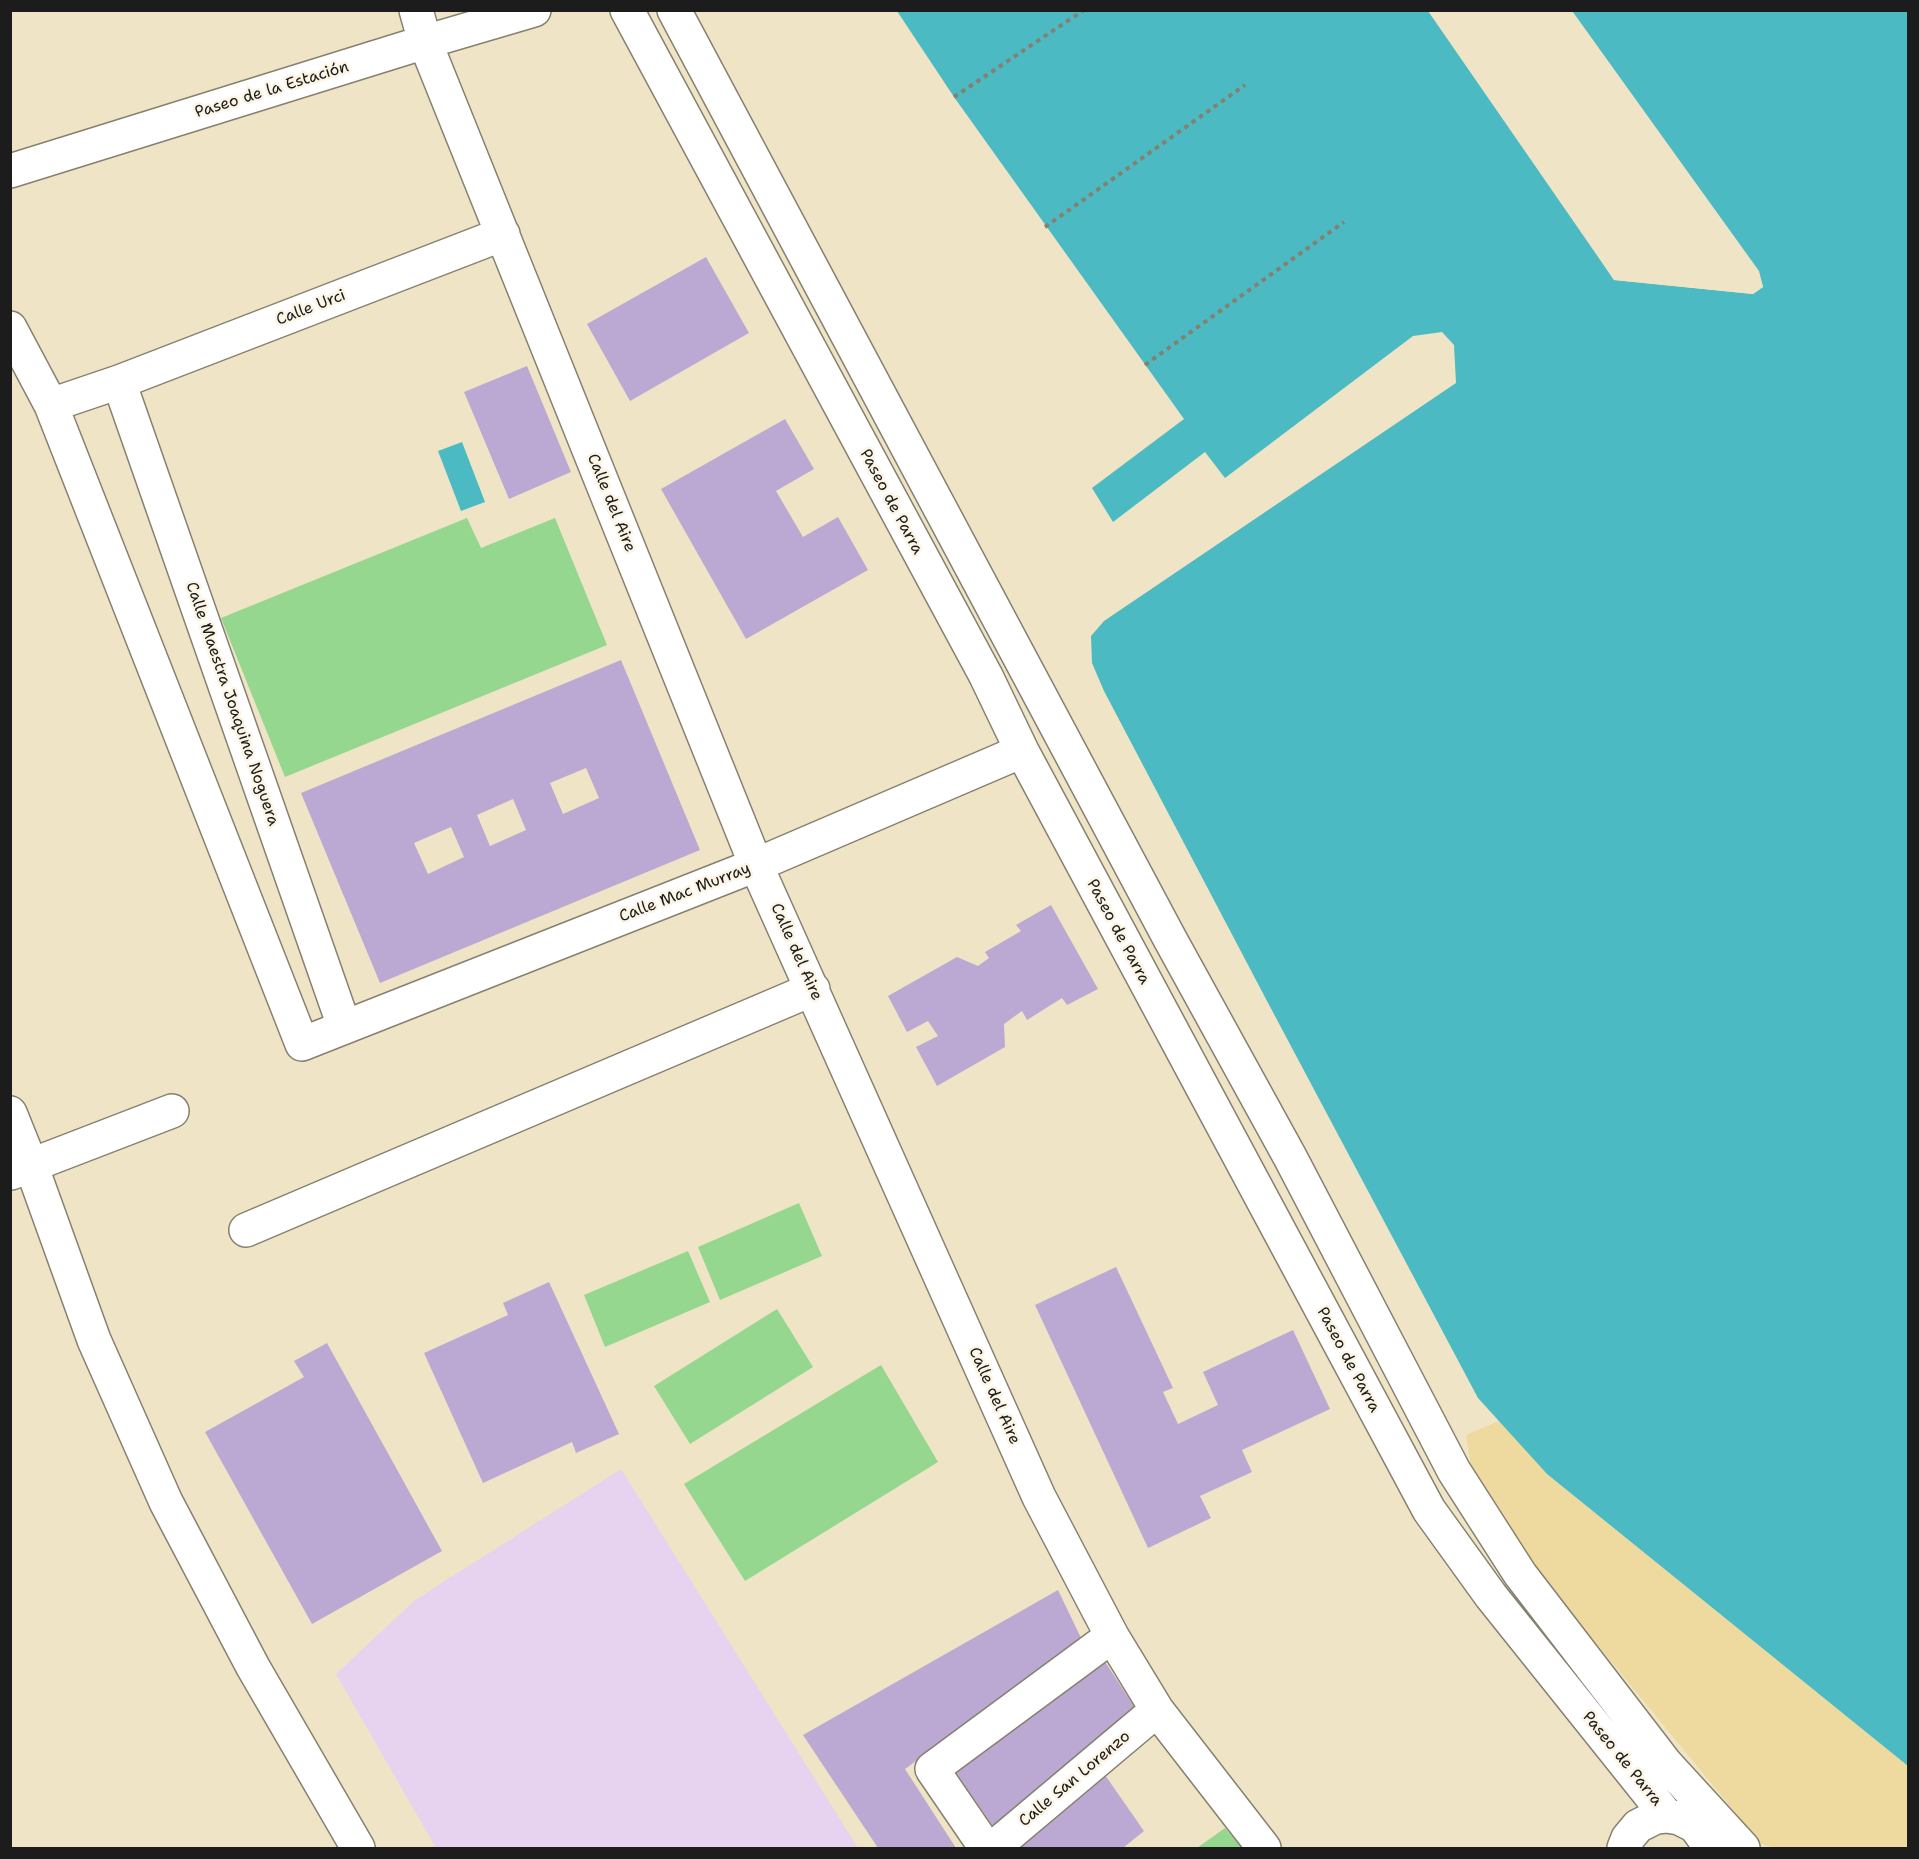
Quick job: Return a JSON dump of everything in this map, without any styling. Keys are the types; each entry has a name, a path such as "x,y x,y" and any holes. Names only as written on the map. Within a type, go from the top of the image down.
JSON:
{"street":[{"name":"Calle del Aire","path":"416,10 425,42 756,865 1040,1497 1112,1636 1157,1710 1264,1848"},
{"name":"Paseo de la Estación","path":"10,171 534,10"},
{"name":"Paseo de Parra","path":"627,10 986,676 1022,752 1429,1510 1491,1596 1667,1816"},
{"path":"674,10 1153,908 1290,1157 1454,1471 1520,1574 1666,1764 1743,1848"},
{"name":"Calle Urci","path":"51,405 119,382 503,234"},
{"path":"10,328 51,405"},
{"name":"Calle Maestra Joaquina Noguera","path":"119,382 345,1026"},
{"name":"Calle Mac Murray","path":"51,405 302,1044 756,865 1022,752"},
{"path":"246,1230 813,989"},
{"path":"21,1169 172,1111"},
{"path":"10,1113 21,1169 166,1502 253,1667 358,1848"},
{"path":"986,1848 932,1769 1112,1636"},
{"name":"Calle San Lorenzo","path":"993,1848 1157,1710"},
{"name":"Paseo de Parra","path":"1624,1848 1628,1838 1638,1826 1656,1817 1667,1816 1679,1818 1695,1826 1706,1840 1708,1848"}],"path":[{"path":"954,97 1084,10"},
{"path":"1045,227 1245,85"},
{"path":"1145,365 1344,222"}],"shaded area":[{"path":"621,1469 858,1848 436,1848 336,1674 415,1600"}],"green space":[{"path":"467,518 481,548 555,518 607,645 285,777 221,618"},
{"path":"799,1203 822,1256 720,1300 698,1247"},
{"path":"688,1251 710,1302 605,1347 584,1295"},
{"path":"777,1309 813,1367 690,1444 654,1386"},
{"path":"881,1365 938,1462 745,1581 684,1484"},
{"path":"1225,1828 1242,1848 1197,1848"}],"sand":[{"path":"1499,1421 1547,1474 1908,1766 1908,1848 1775,1848 1761,1844 1509,1537 1471,1466 1466,1435"}],"water":[{"path":"897,11 1428,11 1614,280 1753,294 1763,287 1758,271 1572,11 1908,11 1908,1766 1547,1474 1478,1398 1104,691 1092,663 1091,636 1104,621 1456,383 1454,345 1442,332 1413,336 1225,478 1205,452 1113,522 1092,488 1184,419 954,97"},
{"path":"462,442 485,502 461,511 438,451"}],"pier":[{"path":"1569,10 1572,11 1759,271 1763,287 1753,294 1614,280 1600,259 1602,257 1616,277 1753,291 1760,286 1756,273"}],"building":[{"path":"706,257 749,333 630,401 587,324"},
{"path":"527,366 571,472 509,499 464,392"},
{"path":"785,419 814,469 776,491 803,537 838,517 868,570 746,639 661,489"},
{"path":"621,660 700,850 380,983 301,793","holes":["586,768 599,798 563,814 550,783","513,799 526,830 490,846 477,815","451,827 464,857 428,874 414,843"]},
{"path":"1051,905 1098,989 1067,1005 1062,998 1027,1020 1022,1011 1004,1024 1005,1047 937,1086 916,1047 938,1036 928,1021 907,1032 888,996 957,957 978,966 989,958 985,952 1021,931 1016,925"},
{"path":"1116,1267 1173,1388 1163,1392 1178,1424 1218,1405 1203,1372 1293,1330 1330,1409 1242,1450 1252,1472 1200,1496 1211,1518 1148,1548 1035,1305"},
{"path":"549,1282 619,1434 576,1453 572,1442 483,1483 424,1353 508,1315 503,1303"},
{"path":"327,1343 442,1551 312,1624 205,1432 304,1377 294,1361"},
{"path":"1058,1590 1082,1640 905,1769 956,1848 878,1848 803,1735"},
{"path":"1104,1660 1135,1708 993,1826 953,1768"},
{"path":"1105,1775 1144,1831 1123,1848 1014,1848"}]}
